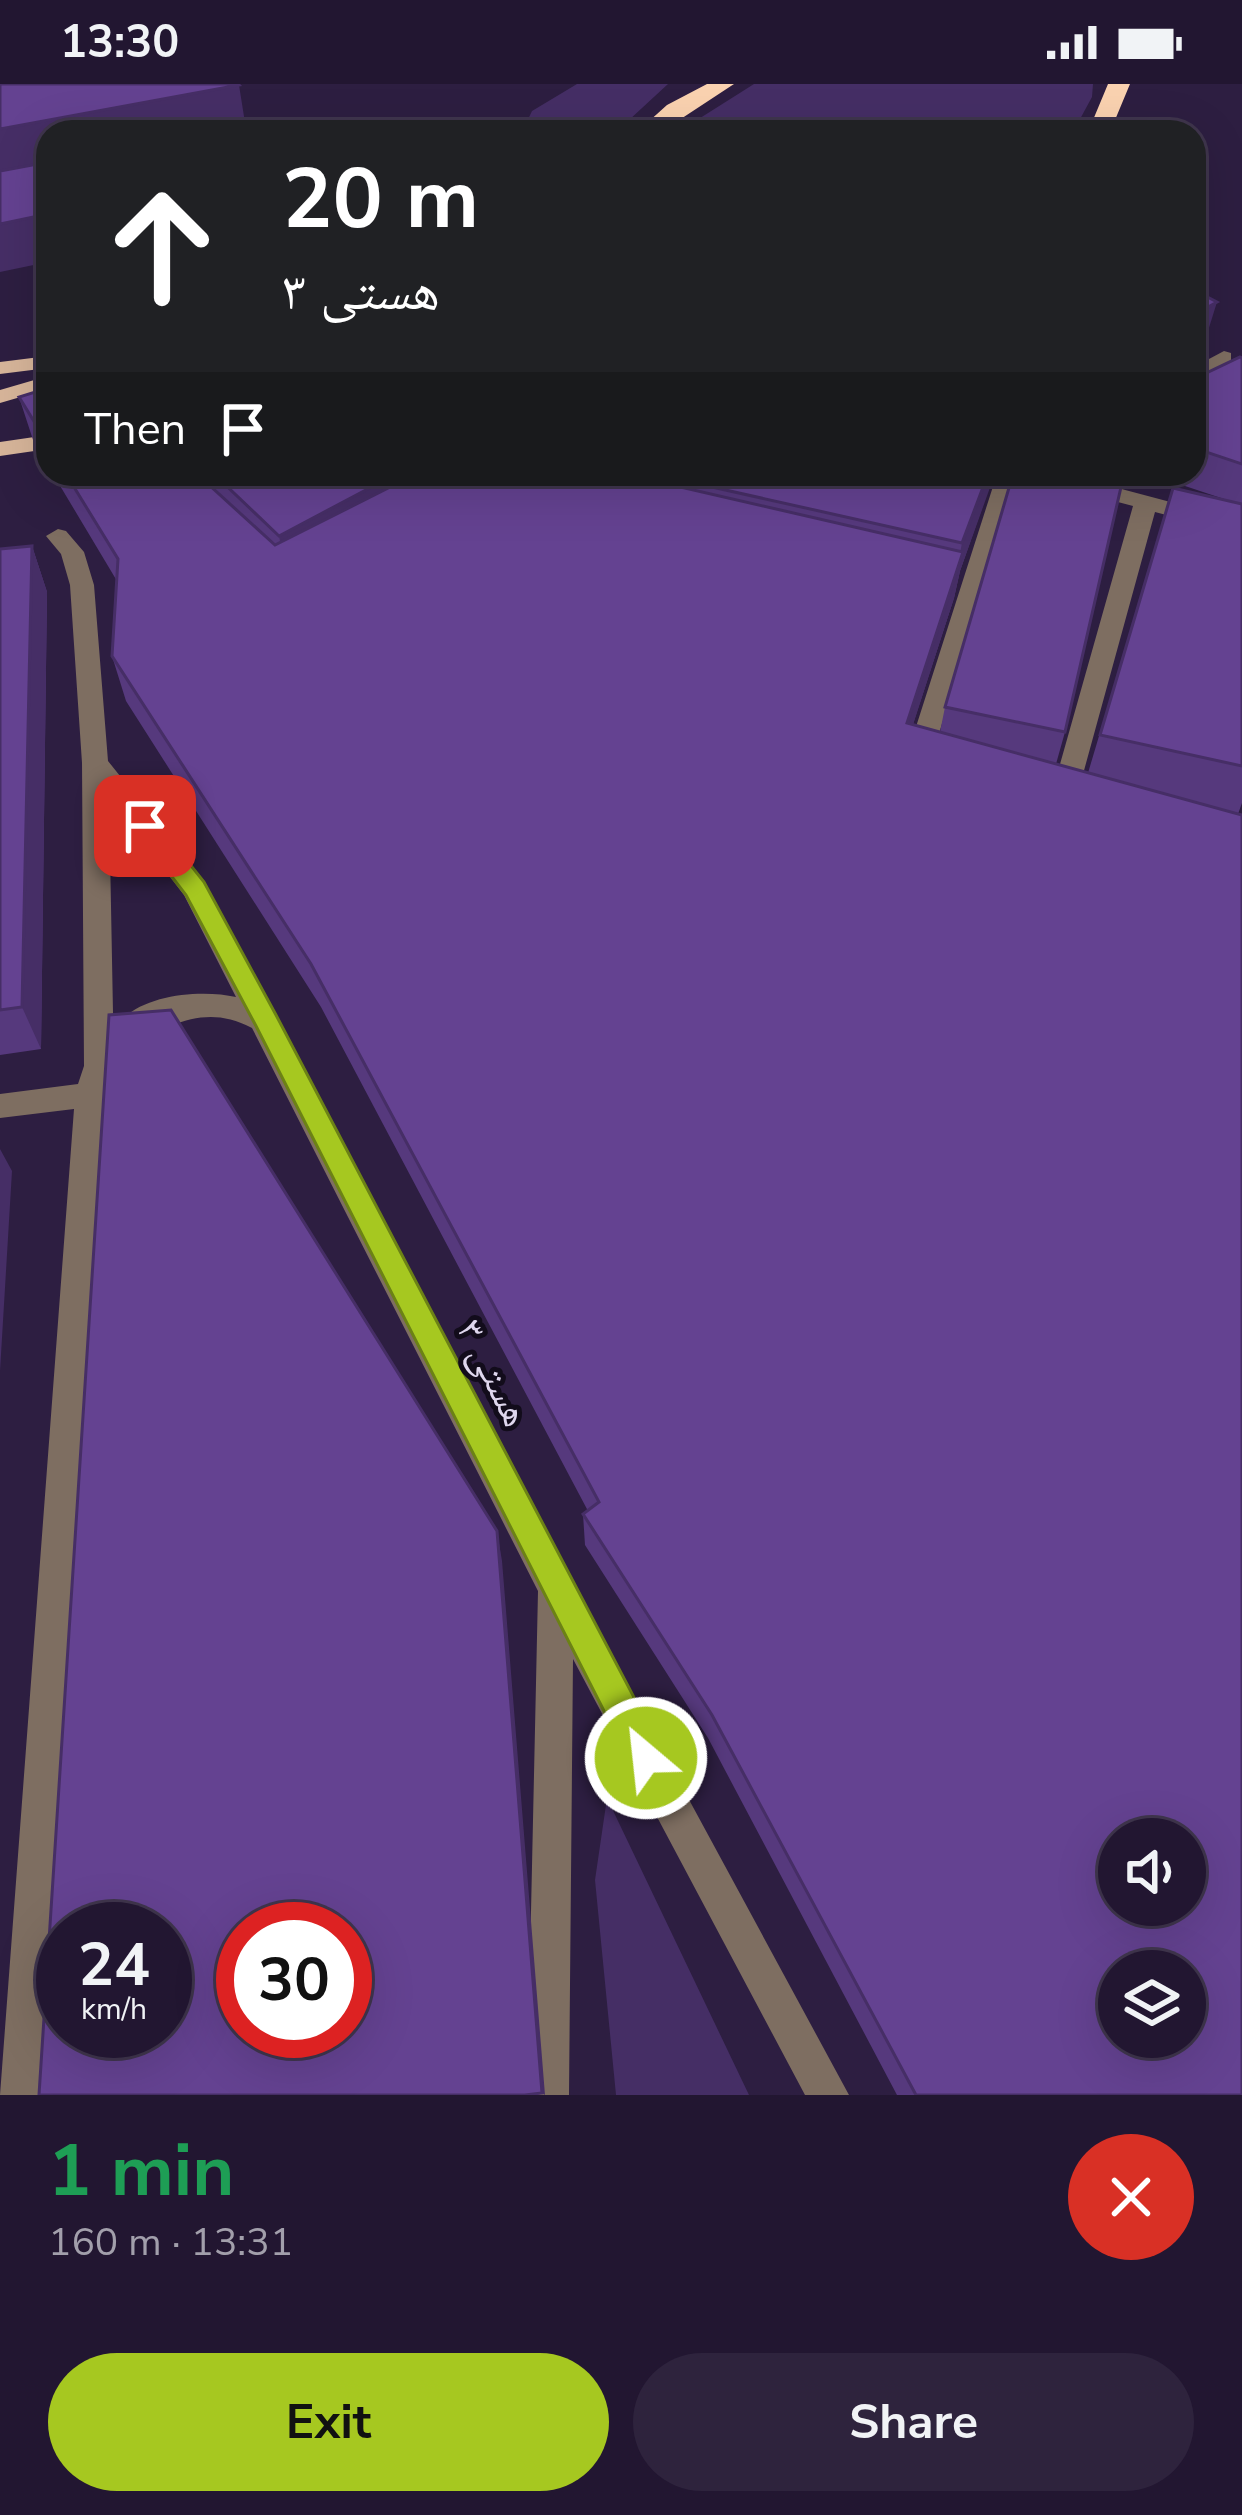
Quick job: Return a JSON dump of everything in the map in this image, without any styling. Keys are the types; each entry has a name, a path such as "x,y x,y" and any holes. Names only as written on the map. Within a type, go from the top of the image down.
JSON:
{"highway":[{"path":"663,120 723,84"},
{"path":"1104,120 1119,84"}],"main road":[{"path":"0,368 36,364"},
{"path":"0,398 36,386"},
{"path":"0,449 36,444"}],"street":[{"path":"1206,369 1225,357"},
{"path":"961,769 920,758 1004,486"},
{"path":"1085,486 1242,528"},
{"path":"1065,796 1146,502"},
{"path":"19,2095 95,1080 95,763 82,585 72,552 58,536"},
{"name":"هستی ۳","path":"95,763 195,889 556,1589 548,2095"},
{"path":"0,1106 95,1080 128,1030 172,1008 234,1006 267,1022"},
{"path":"556,1589 828,2095"}],"shaded area":[{"path":"577,84 668,84 629,120 528,120 532,111"},
{"path":"754,84 1093,84 1092,97 1080,120 697,120"},
{"path":"607,1798 749,2095 616,2095 595,1880"}],"building":[{"path":"0,84 239,85 36,120 0,129"},
{"path":"36,164 36,216 0,224 0,171"},
{"path":"1242,358 1242,464 1206,452 1206,373"},
{"path":"36,392 36,425 19,397"},
{"path":"73,486 210,486 275,545 392,486 676,486 963,552 907,723 1242,815 1242,2095 916,2095 712,1715 583,1514 599,1502 311,964 112,656 118,559"},
{"path":"227,486 373,486 279,536"},
{"path":"708,486 983,486 962,543"},
{"path":"1009,486 1121,486 1065,732 945,707"},
{"path":"1173,488 1242,504 1242,766 1100,735"},
{"path":"32,546 22,1007 0,1010 0,549"},
{"path":"171,1010 497,1531 542,2093 39,2095 41,2058 192,2058 192,1902 52,1902 109,1015"}],"route":[{"path":"145,826 195,889 267,1022 646,1758"}]}
